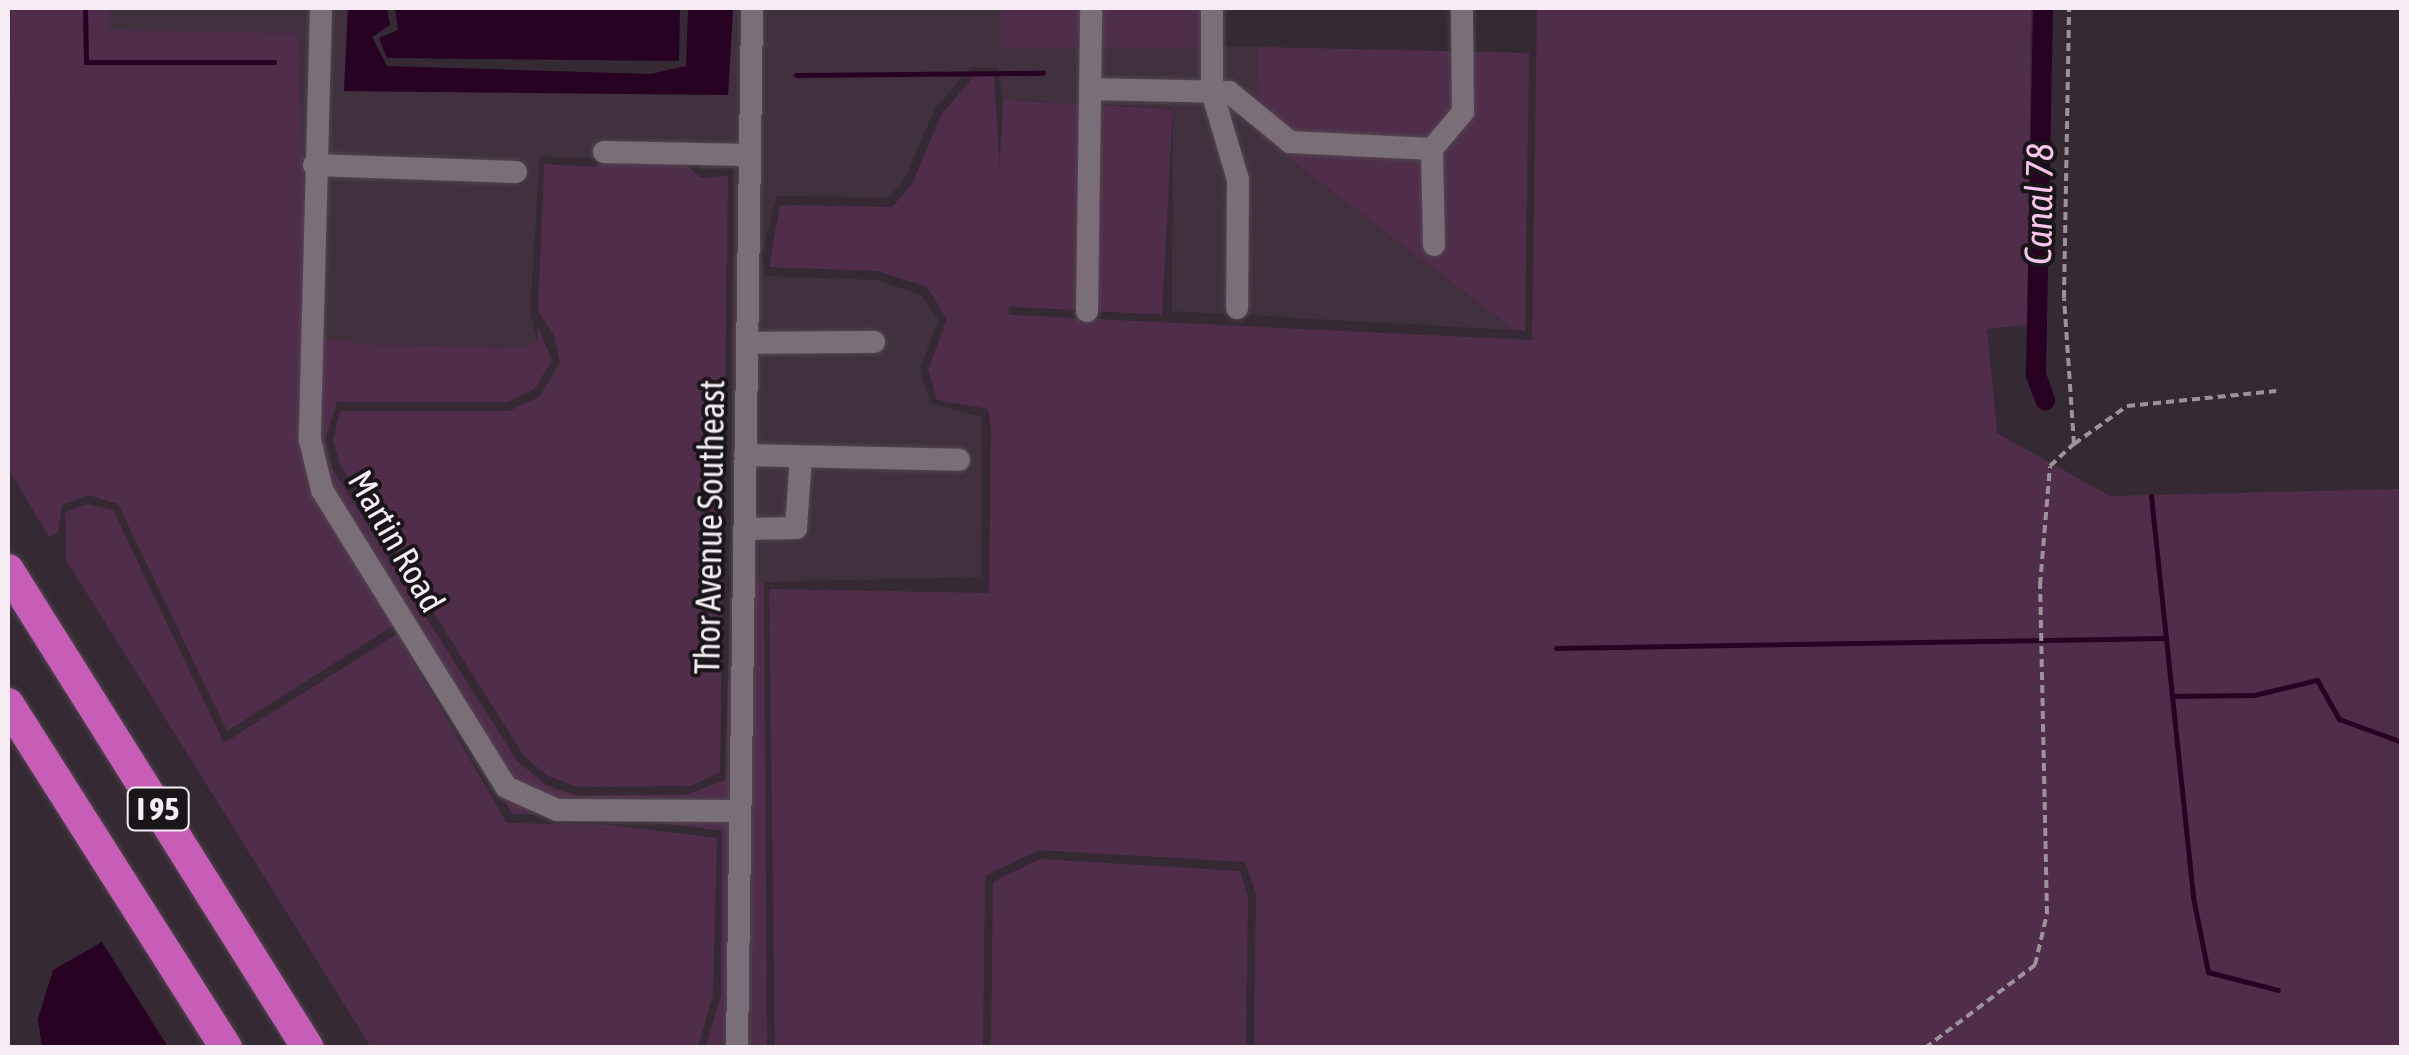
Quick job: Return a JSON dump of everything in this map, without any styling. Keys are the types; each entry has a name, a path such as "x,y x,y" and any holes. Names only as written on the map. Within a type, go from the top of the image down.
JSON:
{"highway":[{"name":"I 95","path":"8,570 308,1048"},
{"name":"I 95","path":"8,704 226,1048"}],"street":[{"name":"Martin Road","path":"321,8 310,440 322,490 506,787 557,810 740,811"},
{"name":"Thor Avenue Southeast","path":"737,1048 752,8"},
{"path":"1088,311 1090,8"},
{"path":"1212,8 1212,92 1238,180 1236,308"},
{"path":"1434,246 1432,148 1462,112 1462,8"},
{"path":"1090,89 1230,92 1290,142 1432,148"},
{"path":"604,152 749,155"},
{"path":"314,166 516,172"},
{"path":"746,343 874,342"},
{"path":"745,456 958,460"},
{"path":"744,530 796,528 801,456"}],"path":[{"path":"2068,8 2064,298 2074,444"},
{"path":"1925,1048 2035,966 2047,914 2041,634 2050,466 2127,406 2276,392"}],"shaded area":[{"path":"11,8 109,8 109,30 297,33 309,335 360,344 523,348 537,341 538,326 552,361 534,389 508,402 337,402 325,440 333,470 517,761 546,785 578,796 689,794 725,780 731,583 764,582 767,1047 706,1047 721,995 722,831 612,816 512,814 404,629 393,626 227,731 118,504 88,495 62,505 58,533 49,537 8,468"},
{"path":"109,8 348,8 344,91 728,95 733,8 1001,8 1003,48 1257,47 1260,136 1514,330 1172,311 1173,108 1003,100 998,68 971,67 935,108 905,178 888,198 777,196 761,254 766,276 877,280 922,295 938,320 920,369 930,403 982,417 981,577 731,583 733,168 704,169 681,149 629,140 593,158 540,157 530,310 537,341 523,348 360,344 308,335 296,33 109,30"},
{"path":"348,8 387,8 390,25 372,37 387,66 651,74 686,66 688,8 733,8 728,95 344,91"},
{"path":"395,8 680,8 679,61 387,58 379,38 398,30"},
{"path":"1001,8 1218,8 1218,48 1001,48"},
{"path":"1537,8 2031,8 2028,325 1987,329 1997,433 2110,496 2401,489 2401,1047 1254,1047 1256,894 1245,862 1039,850 985,876 983,1047 775,1047 769,589 989,593 991,428 988,409 937,400 928,370 947,319 927,287 878,271 769,267 780,205 892,207 912,184 941,115 975,75 994,75 1009,315 1532,340"},
{"path":"1257,47 1529,53 1525,331 1514,330 1260,136"},
{"path":"1003,100 1173,109 1162,315 992,306"},
{"path":"628,149 677,157 701,178 728,176 720,773 689,786 578,787 548,776 524,756 340,464 333,440 340,411 509,411 539,397 560,363 554,335 538,311 544,164 595,167"},
{"path":"87,504 113,510 224,743 397,634 507,823 611,825 717,838 713,994 698,1047 371,1047 66,560 65,513"},
{"path":"1040,859 1240,871 1248,896 1246,1047 991,1047 993,882"},
{"path":"102,942 168,1047 42,1047 38,1019 53,970"}],"waterway":[{"path":"85,8 86,62 274,62"},
{"name":"Canal 78","path":"2043,8 2036,375 2045,400"},
{"path":"796,75 1043,73"},
{"path":"2151,496 2193,897 2208,972 2278,990"},
{"path":"1556,648 2166,638"},
{"path":"2172,696 2254,695 2317,680 2339,719 2402,742"}]}
